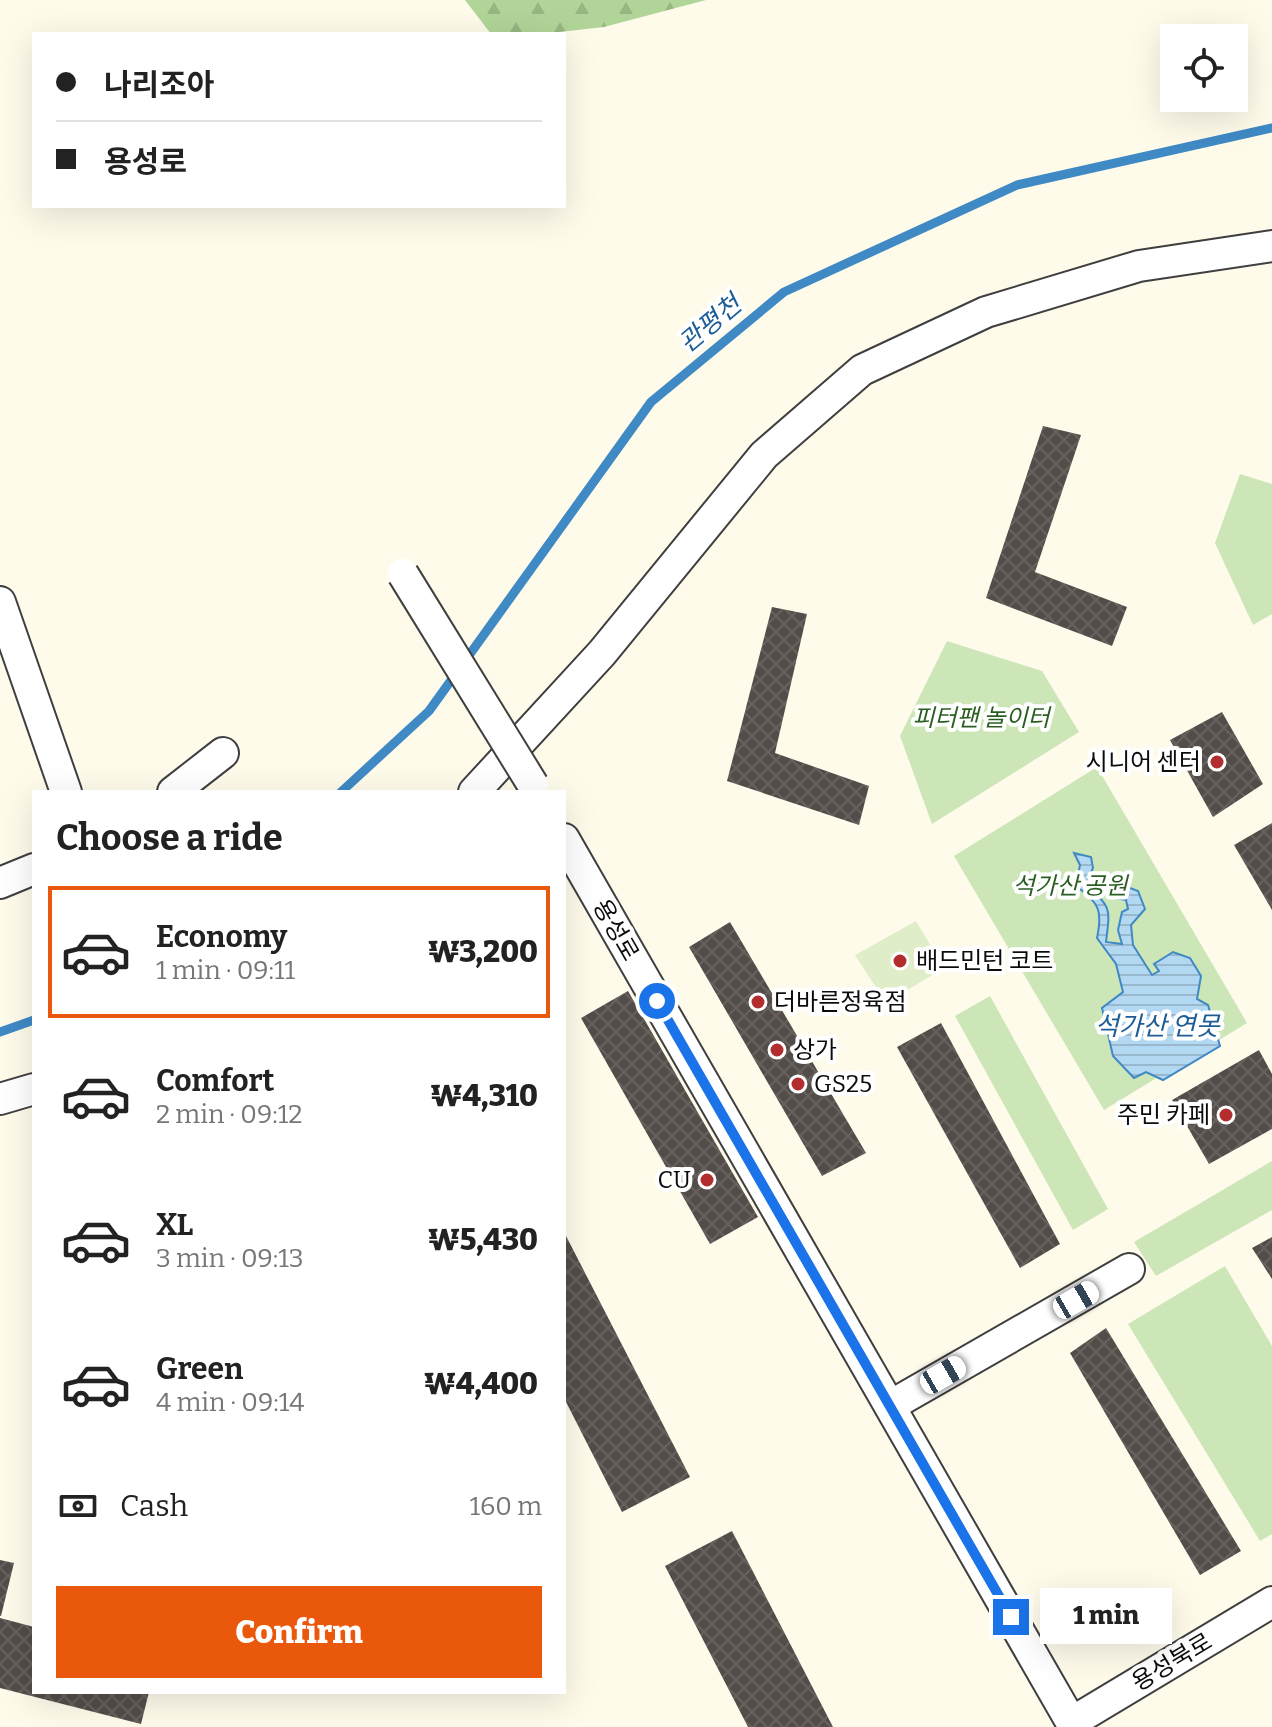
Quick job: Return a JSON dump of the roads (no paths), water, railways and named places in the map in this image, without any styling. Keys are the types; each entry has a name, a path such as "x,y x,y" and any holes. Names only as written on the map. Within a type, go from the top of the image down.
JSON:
{"street":[{"path":"476,790 602,653 764,455 862,370 1002,307 1139,266 1272,246"},
{"path":"403,574 535,788"},
{"path":"0,602 65,790"},
{"path":"176,790 223,753"},
{"name":"용성로","path":"566,842 1073,1725"},
{"path":"0,883 32,870"},
{"path":"0,1099 32,1090"},
{"path":"890,1406 1129,1269"},
{"name":"용성북로","path":"1073,1725 1272,1602"}],"water":[{"name":"석가산 연못","path":"1074,853 1091,857 1093,868 1086,885 1107,909 1106,942 1122,944 1118,930 1122,912 1128,909 1126,900 1114,898 1112,881 1138,891 1145,909 1131,925 1133,945 1152,975 1159,971 1154,964 1173,952 1190,958 1201,976 1197,999 1208,1005 1220,1046 1163,1080 1146,1072 1134,1078 1113,1056 1102,1008 1123,992 1116,964 1097,938 1097,908 1090,897 1076,886 1080,865"}],"waterway":[{"name":"관평천","path":"343,790 429,711 651,402 784,292 1017,185 1272,128"},
{"name":"관평천","path":"0,1032 32,1021"}],"place":[{"name":"시니어 센터","path":"1217,762"},
{"name":"배드민턴 코트","path":"900,961"},
{"name":"더바른정육점","path":"758,1002"},
{"name":"상가","path":"777,1050"},
{"name":"GS25","path":"798,1084"},
{"name":"주민 카페","path":"1226,1115"},
{"name":"CU","path":"707,1180"}],"park label":[{"name":"피터팬 놀이터","path":"981,718"},
{"name":"석가산 공원","path":"1070,886"}]}
